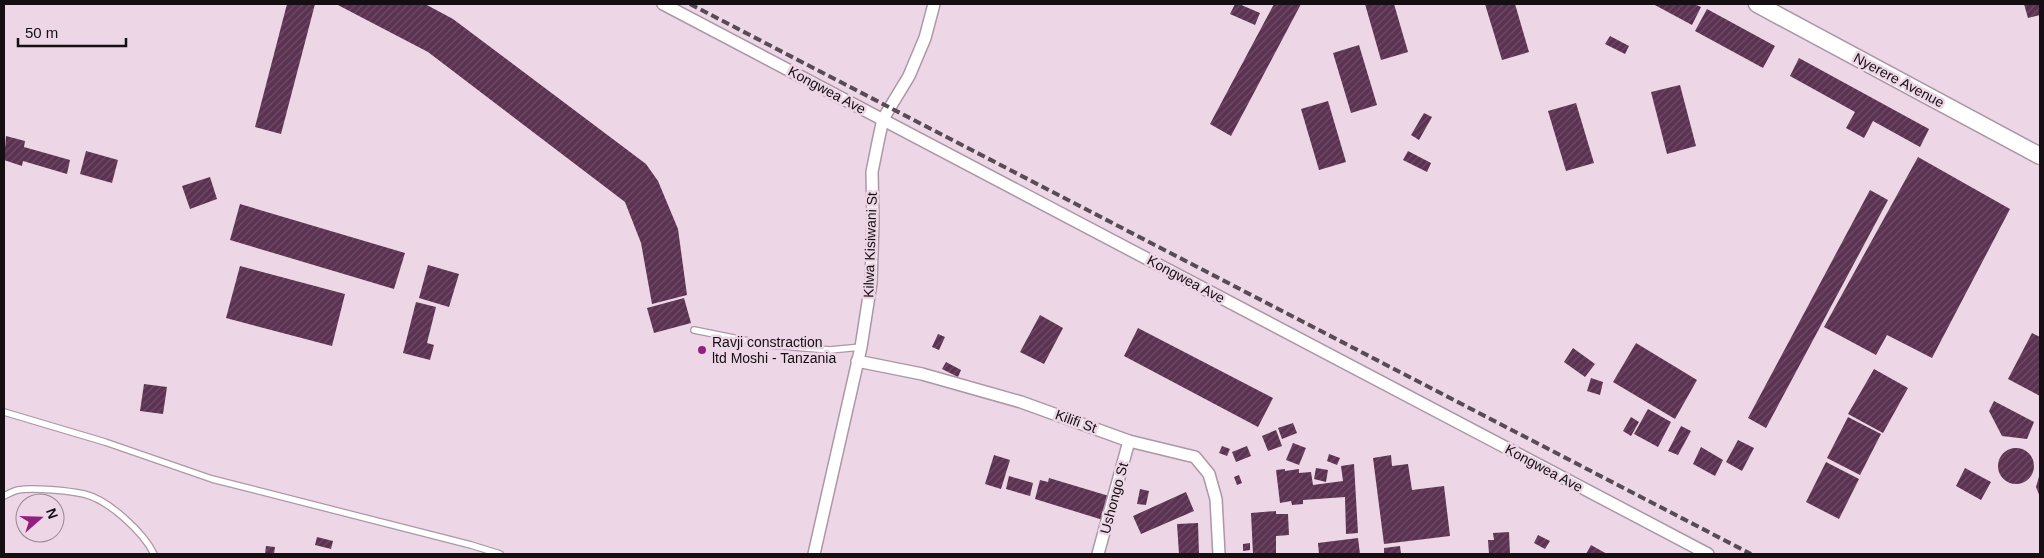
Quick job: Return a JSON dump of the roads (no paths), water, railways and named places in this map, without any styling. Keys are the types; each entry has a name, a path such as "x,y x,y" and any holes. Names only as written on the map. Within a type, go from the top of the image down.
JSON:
{"street":[{"name":"Kongwea Ave","path":"663,4 1708,554"},
{"name":"Kilwa Kisiwani St","path":"814,554 861,346 871,283 872,172 883,119 909,76 925,38 934,4"},
{"name":"Nyerere Avenue","path":"1757,4 2040,156"},
{"name":"Kilifi St","path":"857,361 922,374 1022,402 1129,441 1195,458 1209,474 1216,499 1218,554"},
{"name":"Ushongo St","path":"1098,554 1129,441"}],"lane":[{"path":"694,330 768,345 830,350 861,346"},
{"path":"4,412 105,442 212,479 470,544 500,554"},
{"path":"4,496 18,490 37,489 85,494 105,503 121,516 140,534 154,554"}],"railway":[{"path":"690,4 1751,554"}],"place":[{"name":"Ravji constraction ltd Moshi - Tanzania","path":"702,350"}]}
